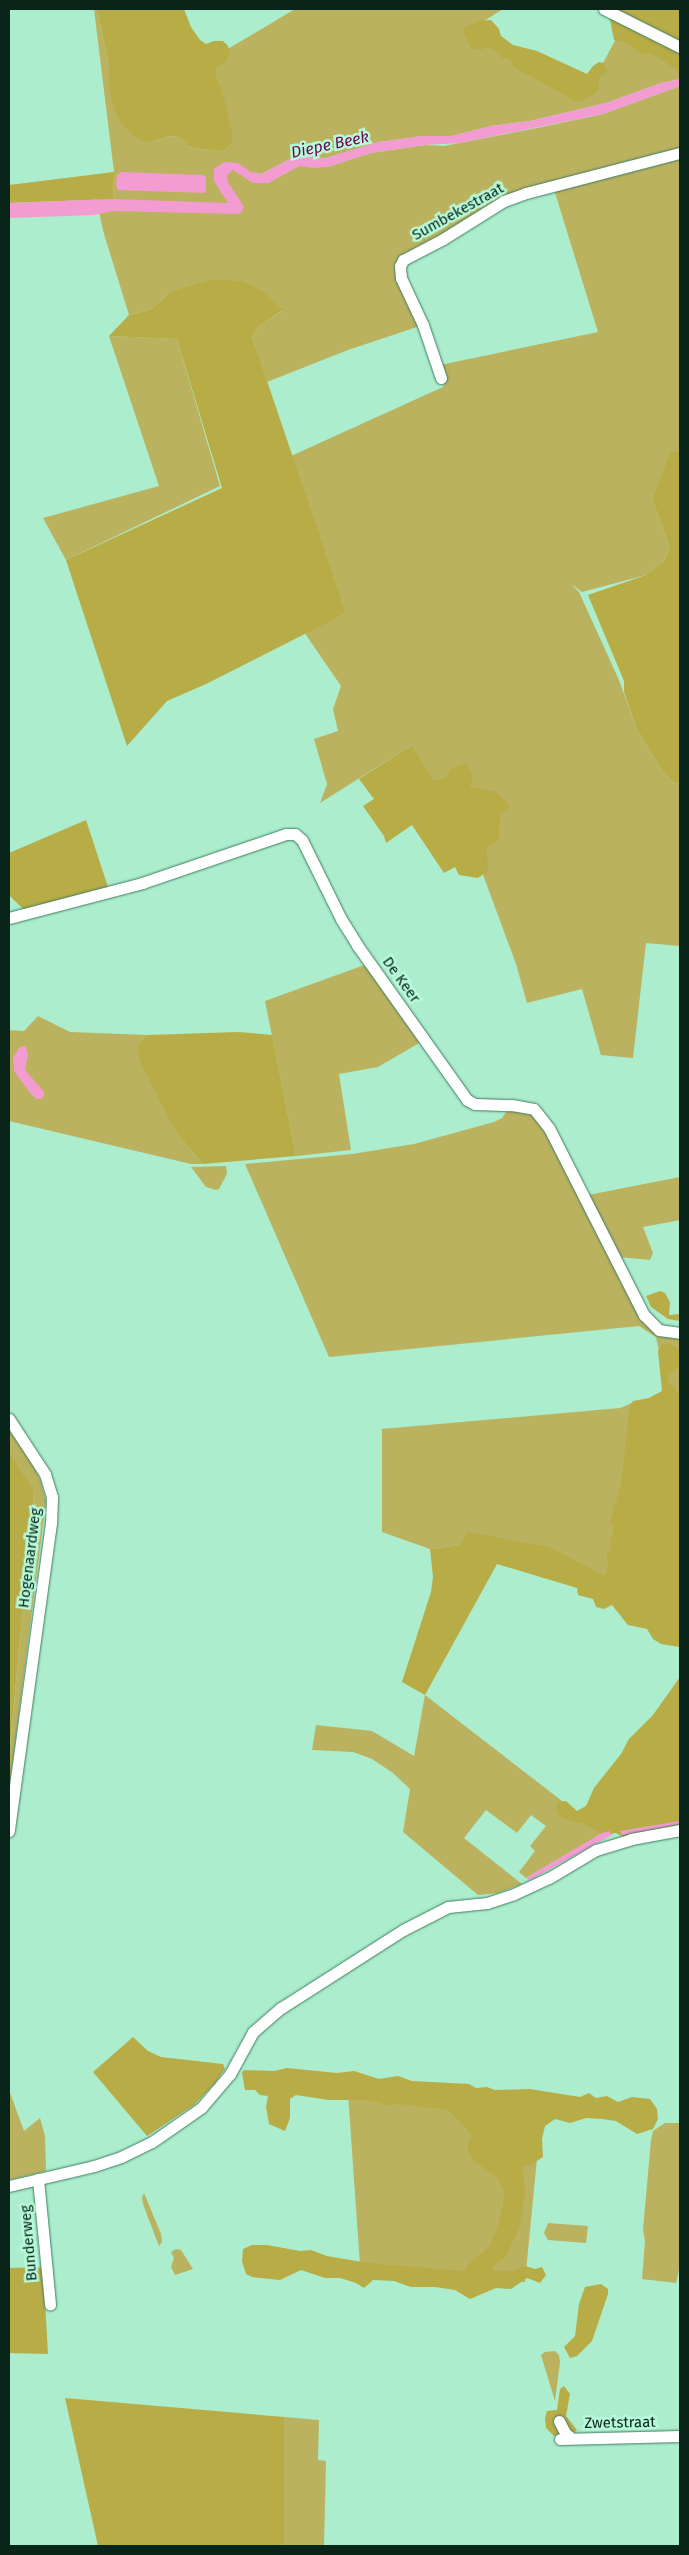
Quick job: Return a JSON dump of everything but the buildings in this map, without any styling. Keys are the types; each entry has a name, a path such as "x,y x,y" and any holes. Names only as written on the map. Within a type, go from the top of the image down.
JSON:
{"street":[{"path":"604,9 680,47"},
{"name":"Sumbekestraat","path":"441,378 423,325 401,278 400,266 403,260 511,198 680,153"},
{"name":"De Keer","path":"9,918 142,882 286,834 296,834 302,840 337,912 357,944 467,1100 475,1104 512,1105 534,1109 549,1128 644,1315 659,1330 680,1333"},
{"name":"Hogenaardweg","path":"9,1419 45,1474 52,1497 50,1532 9,1831"},
{"path":"9,2186 94,2166 121,2157 174,2127 201,2108 230,2074 253,2032 281,2008 403,1930 448,1907 487,1903 514,1894 549,1878 596,1850 632,1839 680,1830"},
{"name":"Bunderweg","path":"38,2179 50,2304"},
{"name":"Zwetstraat","path":"559,2421 565,2438 581,2440 680,2436"}],"shaded area":[{"path":"94,9 97,9 109,65 109,84 147,143 169,136 179,137 189,146 200,149 222,151 206,62 295,9 503,9 465,33 587,93 618,35 680,66 680,79 661,83 606,103 530,121 491,126 452,136 423,136 379,142 326,158 294,157 261,174 252,172 268,183 299,166 327,167 371,153 425,145 444,146 603,114 680,86 680,451 670,453 652,499 670,547 664,561 646,575 582,592 571,584 579,592 619,680 636,727 661,769 675,784 680,783 680,946 646,943 633,1058 601,1055 582,989 527,1003 516,964 475,853 412,745 320,803 327,784 314,739 338,731 333,709 341,686 304,632 346,613 291,456 443,387 445,381 440,365 598,332 552,183 400,256 420,326 348,350 267,382 252,337 258,327 282,311 172,291 150,310 129,315 104,234 96,199 113,199 114,172"},
{"path":"97,9 184,9 191,27 200,40 206,44 214,41 223,41 228,46 230,54 225,62 216,67 215,75 222,90 232,131 232,143 222,151 189,146 179,137 169,136 147,143 134,136 122,124 114,109 109,84 109,65"},
{"path":"608,9 680,9 680,79 677,70 659,58 651,54 642,54 624,41 614,40"},
{"path":"491,20 499,29 501,36 513,45 537,51 587,74 599,62 604,63 608,71 599,78 598,91 582,101 573,100 514,67 510,59 502,58 494,50 486,47 480,50 471,48 464,33 465,27 479,21"},
{"path":"680,79 680,86 603,114 460,143 425,145 371,153 327,167 299,166 268,183 253,183 233,170 227,175 228,182 244,207 242,212 238,214 112,211 94,215 9,218 9,203 113,199 228,203 214,181 214,169 224,162 238,163 251,172 261,174 294,157 326,158 379,142 423,136 452,136 491,126 530,121 606,103 661,83"},
{"path":"114,172 113,199 9,203 9,185"},
{"path":"121,172 203,175 206,177 206,191 205,193 118,190 116,185 117,175"},
{"path":"210,280 243,281 262,291 283,310 258,327 252,337 346,613 206,684 167,701 127,746 66,560 222,488 177,339 109,336 129,315 150,310 172,291"},
{"path":"109,336 177,339 220,486 66,560 43,518 159,486"},
{"path":"680,451 680,783 675,784 661,769 636,727 624,692 624,681 588,595 646,575 664,561 670,547 652,499 670,452"},
{"path":"412,745 434,781 446,778 450,769 466,763 473,775 470,787 496,792 510,806 500,814 499,840 487,848 488,871 478,878 459,875 455,867 444,873 412,825 386,843 384,836 363,806 374,799 359,779"},
{"path":"86,820 108,887 24,910 9,895 9,853"},
{"path":"370,963 426,1039 378,1067 339,1074 351,1150 296,1156 265,1001"},
{"path":"38,1016 70,1032 147,1035 137,1045 177,1134 203,1164 191,1164 9,1121 9,1030 24,1031"},
{"path":"239,1032 272,1035 296,1156 203,1164 177,1134 140,1061 137,1045 147,1035"},
{"path":"26,1047 28,1055 25,1070 44,1092 44,1096 41,1099 37,1099 31,1094 14,1071 13,1058 19,1048"},
{"path":"509,1108 526,1111 539,1120 637,1310 680,1336 680,1426 665,1398 662,1365 656,1337 639,1326 329,1357 245,1164 352,1154 414,1144 494,1122 502,1118"},
{"path":"226,1166 227,1174 219,1189 216,1190 206,1187 191,1167"},
{"path":"680,1177 680,1220 643,1227 653,1253 650,1260 619,1257 588,1195"},
{"path":"660,1291 665,1293 670,1302 669,1315 680,1314 680,1321 668,1319 651,1307 646,1296"},
{"path":"667,1343 677,1347 680,1352 680,1366 668,1375 667,1382 675,1388 676,1392 680,1393 680,1647 661,1644 653,1639 647,1629 628,1625 612,1605 604,1609 596,1607 593,1599 578,1595 577,1588 497,1564 425,1695 402,1682 431,1592 433,1577 430,1549 460,1545 467,1532 549,1547 605,1576 608,1565 607,1553 611,1549 610,1541 614,1527 610,1523 621,1484 630,1405 633,1401 649,1398 662,1391 658,1351 662,1345"},
{"path":"632,1403 623,1519 605,1578 460,1545 430,1549 382,1532 382,1429 620,1408"},
{"path":"9,1430 32,1462 41,1482 46,1501 9,1791 9,1756 34,1492 9,1452"},
{"path":"9,1452 34,1491 9,1756"},
{"path":"680,1677 680,1828 625,1838 616,1833 604,1835 583,1823 576,1823 559,1816 556,1810 558,1802 566,1801 577,1811 586,1806 594,1788 621,1754 629,1739 653,1715"},
{"path":"425,1695 603,1833 526,1878 519,1872 535,1851 530,1846 546,1826 531,1815 517,1833 486,1810 464,1838 522,1884 498,1893 478,1895 403,1832 410,1789 393,1773 372,1759 353,1752 312,1750 316,1725 372,1731 414,1756"},
{"path":"680,1821 680,1824 622,1835 620,1831"},
{"path":"609,1831 612,1835 530,1880 526,1878 602,1833"},
{"path":"133,2037 148,2051 161,2057 223,2064 225,2069 215,2083 194,2105 147,2136 93,2072"},
{"path":"287,2068 337,2073 354,2071 379,2079 398,2076 412,2081 469,2084 476,2088 487,2087 495,2090 530,2089 580,2097 589,2093 596,2098 607,2096 618,2102 632,2097 650,2099 657,2109 658,2119 653,2129 637,2134 616,2121 602,2119 586,2118 570,2123 555,2119 545,2126 542,2139 543,2157 530,2165 522,2166 525,2193 519,2229 506,2256 492,2267 496,2271 513,2271 525,2266 535,2269 542,2267 546,2275 540,2283 527,2278 511,2289 496,2288 470,2299 455,2290 435,2287 411,2287 394,2281 373,2280 364,2288 356,2283 340,2278 325,2278 301,2270 280,2280 252,2277 246,2274 242,2261 243,2249 252,2245 267,2245 300,2251 311,2250 327,2256 368,2263 464,2271 470,2263 490,2246 497,2229 505,2194 498,2178 474,2161 467,2149 472,2135 448,2110 399,2104 387,2105 367,2100 329,2100 296,2095 290,2099 290,2118 285,2131 269,2124 266,2107 268,2096 260,2095 255,2090 245,2090 242,2073 244,2070 274,2071"},
{"path":"347,2079 543,2096 525,2282 360,2265"},
{"path":"9,2090 24,2131 40,2118 45,2136 46,2171 9,2180"},
{"path":"665,2123 680,2123 680,2265 676,2283 642,2279 645,2242 643,2229 651,2140 653,2131"},
{"path":"144,2193 161,2234 162,2242 159,2246 143,2204 142,2198"},
{"path":"548,2223 588,2226 586,2243 548,2240 544,2233"},
{"path":"176,2249 181,2250 193,2269 175,2275 171,2267 174,2258 171,2252"},
{"path":"43,2267 48,2354 9,2353 9,2268"},
{"path":"601,2284 608,2289 608,2294 592,2341 577,2356 570,2358 564,2347 575,2336 579,2304 585,2287"},
{"path":"555,2351 559,2355 560,2362 555,2401 541,2355 545,2352"},
{"path":"564,2386 570,2394 566,2416 577,2430 575,2432 564,2429 560,2435 554,2436 546,2428 545,2418 547,2411 557,2410 560,2389"},
{"path":"65,2398 284,2417 284,2546 98,2546"},
{"path":"284,2417 319,2420 318,2460 326,2461 324,2546 284,2546"}],"water label":[{"name":"Diepe Beek","path":"330,145"}]}
